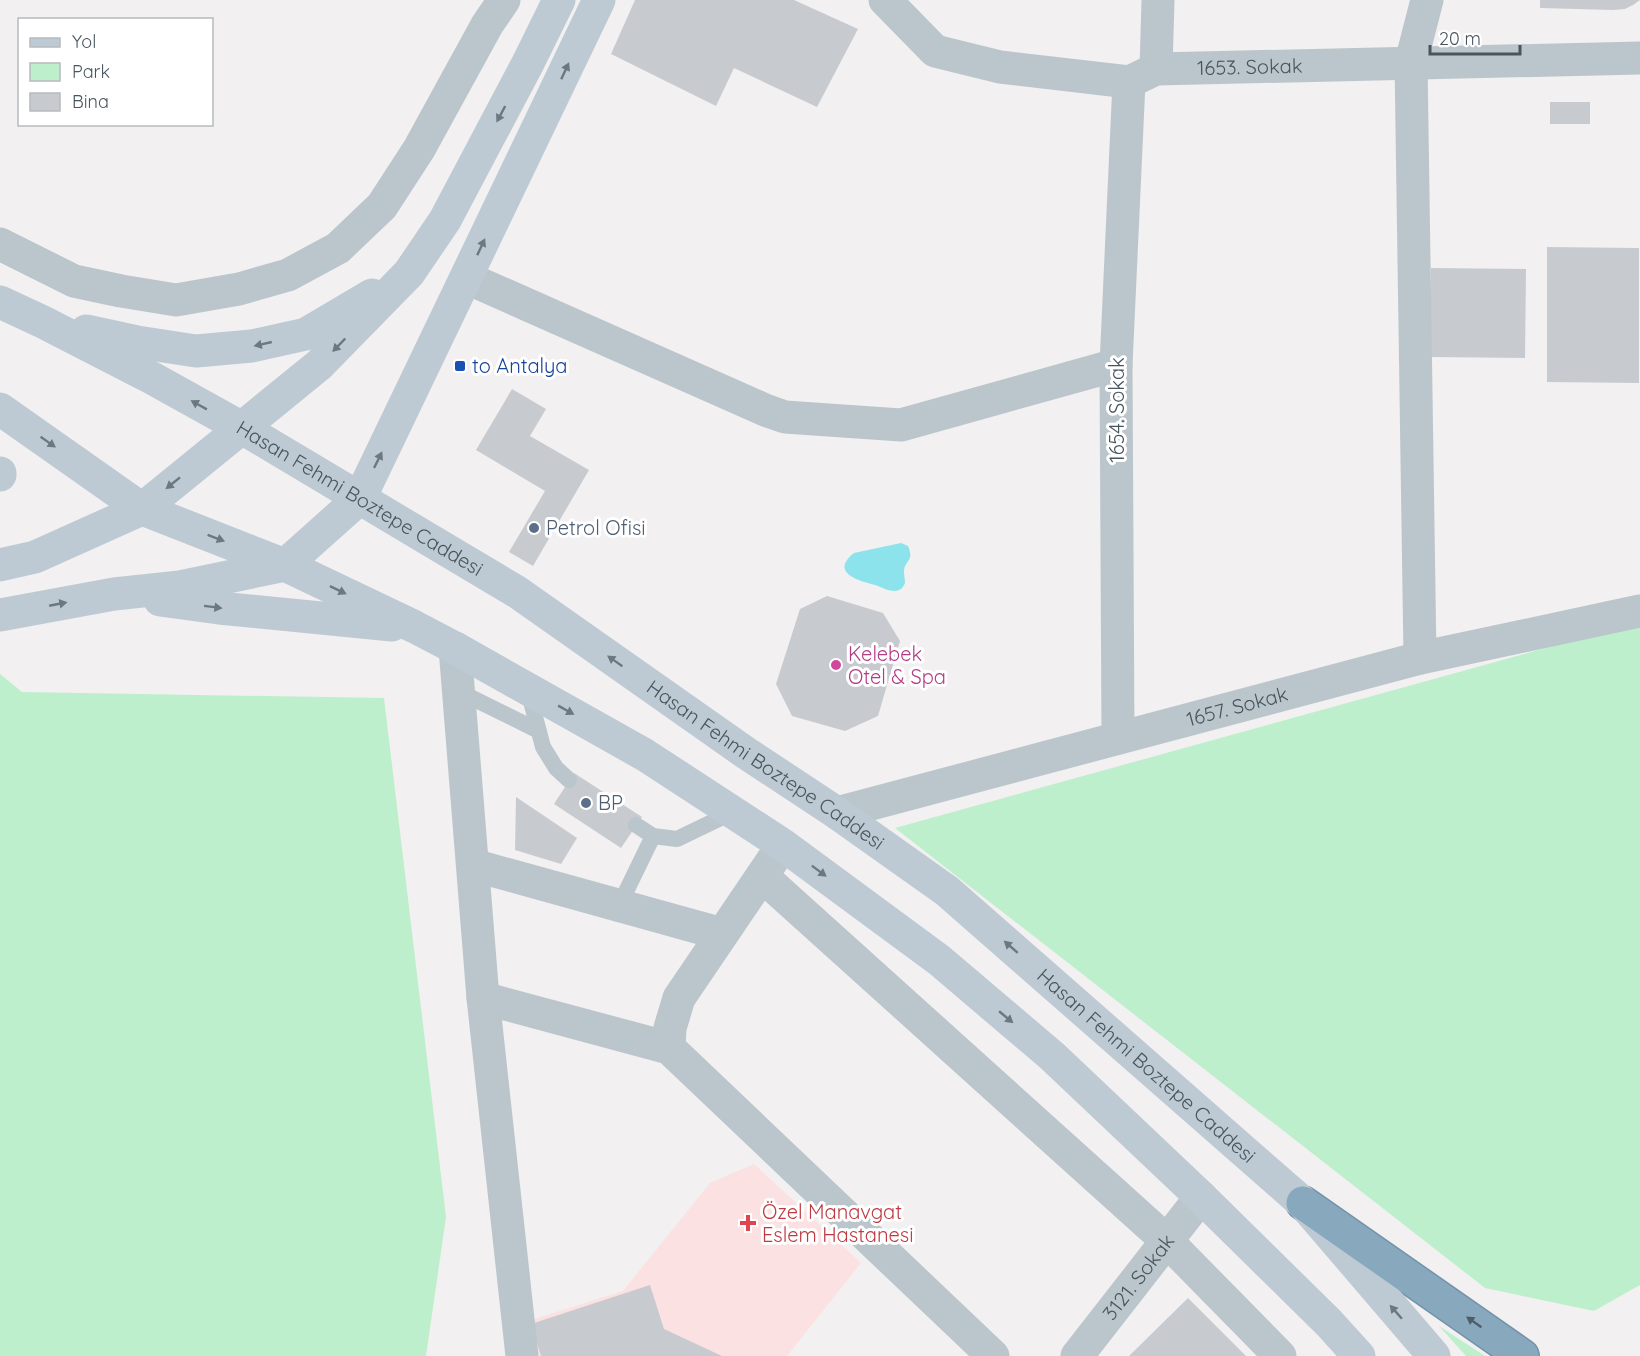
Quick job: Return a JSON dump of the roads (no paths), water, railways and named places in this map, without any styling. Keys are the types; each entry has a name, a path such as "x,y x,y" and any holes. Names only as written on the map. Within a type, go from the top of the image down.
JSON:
{"highway":[{"path":"1303,1203 1522,1356"}],"main road":[{"path":"0,565 35,557 142,509 319,365 409,273 445,220 559,0"},
{"path":"0,615 114,594 180,587 285,565 360,498 594,10"},
{"path":"43,322 137,342 196,351 252,346 306,334 409,273"},
{"name":"Hasan Fehmi Boztepe Caddesi","path":"0,302 152,378 242,428 517,592 947,891 1303,1203 1434,1356"},
{"path":"0,409 142,509 285,565 415,627 645,755 783,845 939,960 1052,1056 1201,1197 1329,1323 1359,1356"},
{"path":"114,594 219,608 415,627"}],"street":[{"path":"0,244 74,281 176,300 239,289 288,275 338,248 382,206 419,149 487,25 504,0"},
{"path":"559,0 594,10"},
{"name":"1653. Sokak","path":"885,0 935,51 1000,67 1143,76 1411,62 1640,58"},
{"name":"1654. Sokak","path":"1118,738 1116,365 1143,76 1158,0"},
{"path":"1419,658 1411,62 1427,0"},
{"path":"467,278 784,417 901,425 1116,365"},
{"name":"1657. Sokak","path":"837,813 1419,658 1640,611"},
{"path":"454,648 483,998 522,1356"},
{"path":"669,1048 670,1028 679,999 783,845"},
{"path":"472,866 722,934"},
{"path":"762,876 1167,1240 1280,1356"},
{"path":"483,998 669,1048 993,1356"},
{"name":"3121. Sokak","path":"1077,1356 1201,1197"}],"lane":[{"path":"528,689 543,747 556,768 569,780"},
{"path":"458,691 539,731"},
{"path":"636,825 654,836 677,839 733,812"},
{"path":"619,906 654,836"}],"water":[{"path":"901,543 908,546 910,558 904,568 905,583 900,590 889,590 862,581 846,571 847,560 854,553"}],"place":[{"name":"to Antalya","path":"460,366"},
{"name":"Petrol Ofisi","path":"534,528"},
{"name":"Kelebek Otel & Spa","path":"836,665"},
{"name":"BP","path":"586,803"},
{"name":"Özel Manavgat Eslem Hastanesi","path":"748,1223"}]}
